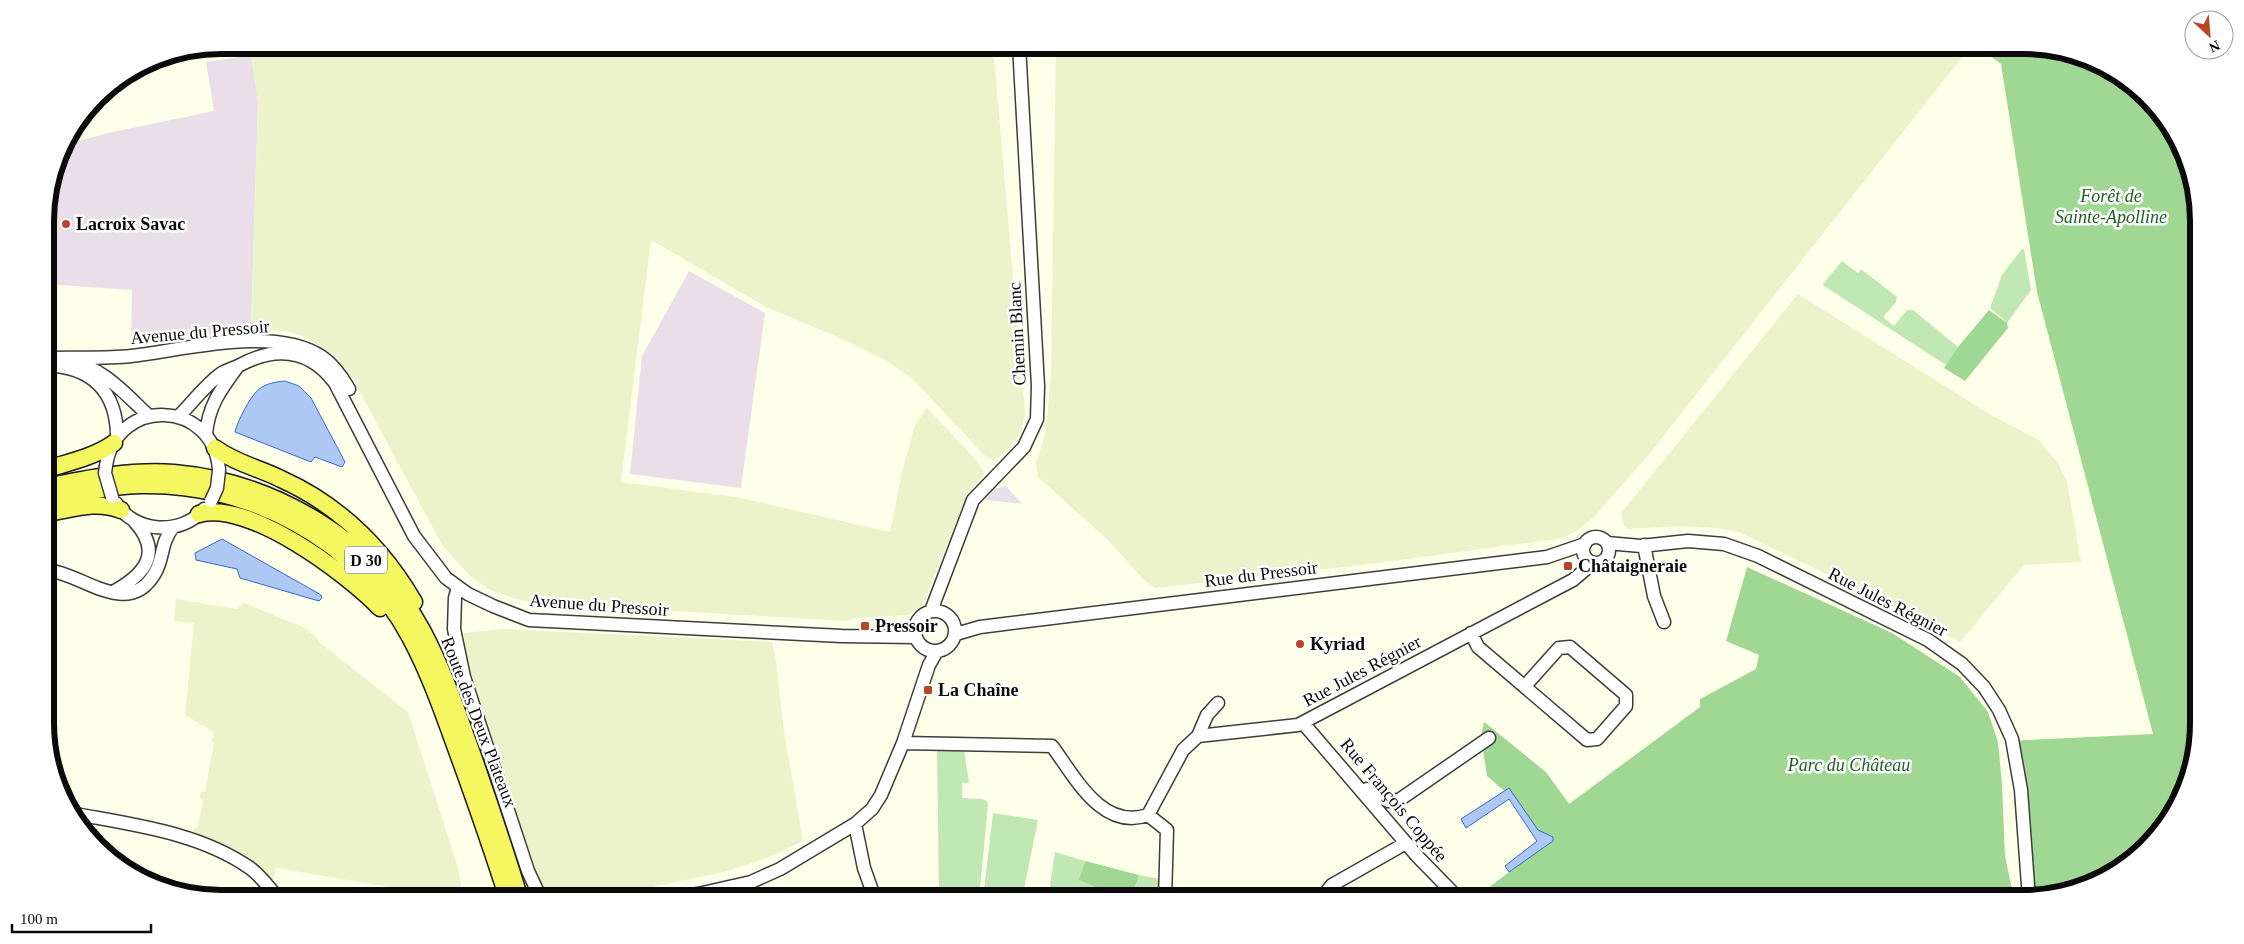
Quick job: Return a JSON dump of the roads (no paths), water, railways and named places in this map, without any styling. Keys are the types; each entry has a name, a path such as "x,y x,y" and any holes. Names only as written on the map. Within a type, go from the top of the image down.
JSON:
{"main road":[{"path":"54,467 104,450 115,440"},
{"path":"211,442 231,459 281,479 310,494 336,511 381,553 401,580 426,622 450,676 452,696"},
{"name":"Route des Deux Plateaux","path":"54,486 102,476 137,473 173,473 240,485 300,510 328,528 382,574 421,629 452,696 517,890"},
{"name":"Route des Deux Plateaux","path":"54,499 105,489 140,485 202,489 263,507 323,539 348,559 375,586 390,605 409,635 429,675 474,797 505,890"},
{"path":"54,512 96,504 123,509"},
{"path":"199,514 212,510 237,515 266,528 294,542 345,575 367,594 380,608 402,639 424,682 460,779 474,797"}],"street":[{"name":"Chemin Blanc","path":"937,611 939,592 973,500 1024,447 1037,419 1038,386 1020,54"},
{"name":"Avenue du Pressoir","path":"54,359 129,356 201,345 265,342 289,343 322,357 338,372 374,440 378,463"},
{"name":"Avenue du Pressoir","path":"178,417 222,373 267,353 284,353 300,356 322,368 338,387 414,536 446,578 471,596 529,620 842,636 894,637 916,631"},
{"path":"54,360 70,361 92,368 108,378 149,416"},
{"path":"123,509 152,527 173,527 190,521 211,501 217,488 219,470 211,442 208,416 225,384 239,365"},
{"path":"54,367 74,370 87,375 99,384 111,403 117,422 115,440"},
{"path":"113,592 132,582 145,566 148,549 144,531 123,509 105,473 108,454 115,440 131,423 149,416 168,414 195,424 211,442"},
{"path":"54,572 113,592 128,594 140,589 150,581 159,566 165,538 173,527"},
{"path":"1594,537 1602,538 1608,549 1602,562 1590,561 1583,552 1585,544 1594,537"},
{"name":"Rue Jules Régnier","path":"1642,546 1697,542 1724,544 1758,556 1928,640 1962,664 1984,688 2012,738 2021,790 2028,890"},
{"name":"Rue du Pressoir","path":"956,634 980,627 1547,557 1585,544"},
{"path":"1608,549 1642,546 1654,596 1664,622"},
{"name":"Rue du Pressoir","path":"1547,557 1590,561"},
{"name":"Rue Jules Régnier","path":"1198,736 1298,725 1573,580 1590,561"},
{"path":"458,587 454,616 456,644 467,685 525,862 537,890"},
{"path":"454,616 471,596"},
{"path":"937,611 953,620 956,634 950,646 932,650 922,646 916,631 924,614 937,611"},
{"name":"Rue du Pressoir","path":"953,620 980,627"},
{"path":"1471,633 1478,647 1586,740 1597,739 1626,706 1626,695 1570,647 1559,648 1525,686"},
{"path":"721,890 751,882 780,869 855,824 872,809 881,795 904,743 932,650"},
{"path":"904,743 1052,746 1096,803 1111,815 1126,819 1138,819 1148,815 1183,750 1198,736 1207,715 1218,703"},
{"name":"Rue François Coppée","path":"1303,722 1356,782 1444,890"},
{"path":"1356,782 1380,798 1394,802 1489,738"},
{"path":"81,815 142,827 201,842 251,869 271,890"},
{"path":"1148,815 1167,830 1165,890"},
{"path":"855,824 864,868 872,890"},
{"path":"1328,890 1332,885 1406,843"}],"water":[{"path":"285,381 299,386 311,398 345,462 342,467 315,457 311,462 235,432 244,410 258,390 268,384"},
{"path":"222,539 316,592 322,598 319,601 240,578 237,569 196,560 195,553"},
{"path":"1509,788 1538,830 1553,837 1553,841 1509,872 1505,866 1537,841 1509,799 1466,828 1461,819"}],"place":[{"name":"Lacroix Savac","path":"66,224"},
{"name":"Châtaigneraie","path":"1568,566"},
{"name":"Pressoir","path":"865,626"},
{"name":"Kyriad","path":"1300,644"},
{"name":"La Chaîne","path":"928,690"}],"park label":[{"name":"Forêt de Sainte-Apolline","path":"2111,206"},
{"name":"Parc du Château","path":"1849,765"}]}
